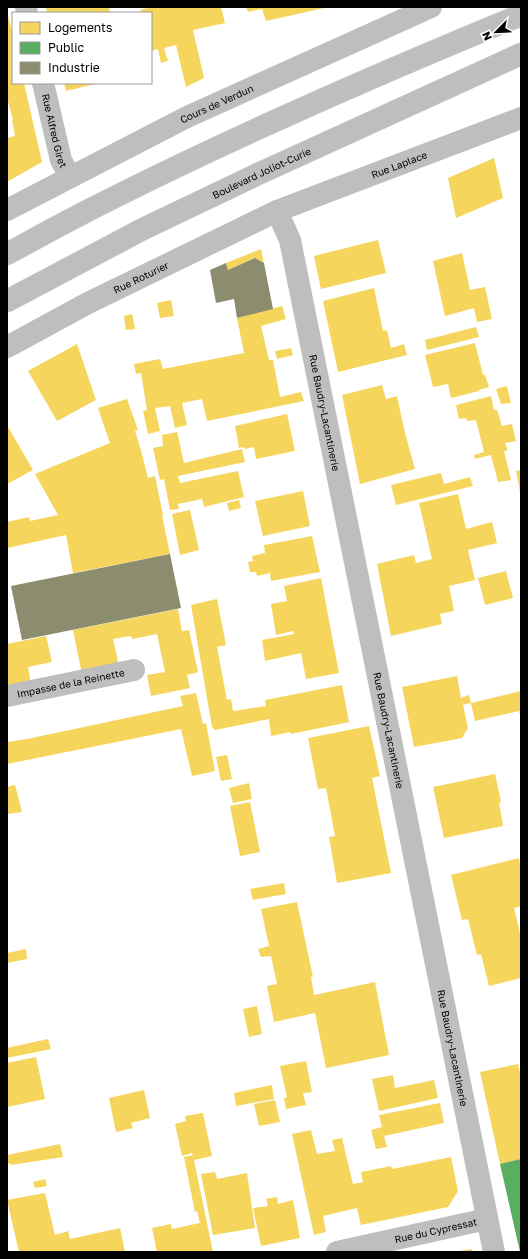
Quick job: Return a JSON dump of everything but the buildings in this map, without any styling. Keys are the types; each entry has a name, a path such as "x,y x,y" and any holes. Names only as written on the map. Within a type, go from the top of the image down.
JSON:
{"street":[{"name":"Cours de Verdun","path":"7,210 187,116 431,7"},
{"path":"7,254 89,210 242,136 434,51 521,15"},
{"name":"Boulevard Joliot-Curie","path":"7,301 150,225 266,170 521,54"},
{"name":"Rue Alfred Giret","path":"43,84 61,160 70,176"},
{"name":"Rue Laplace","path":"277,211 521,118"},
{"name":"Rue Roturier","path":"7,347 88,303 277,211"},
{"name":"Rue Baudry-Lacantinerie","path":"277,211 290,240 494,1252"},
{"name":"Impasse de la Reinette","path":"7,696 134,670"},
{"name":"Rue du Cypressat","path":"337,1252 487,1219"}]}
